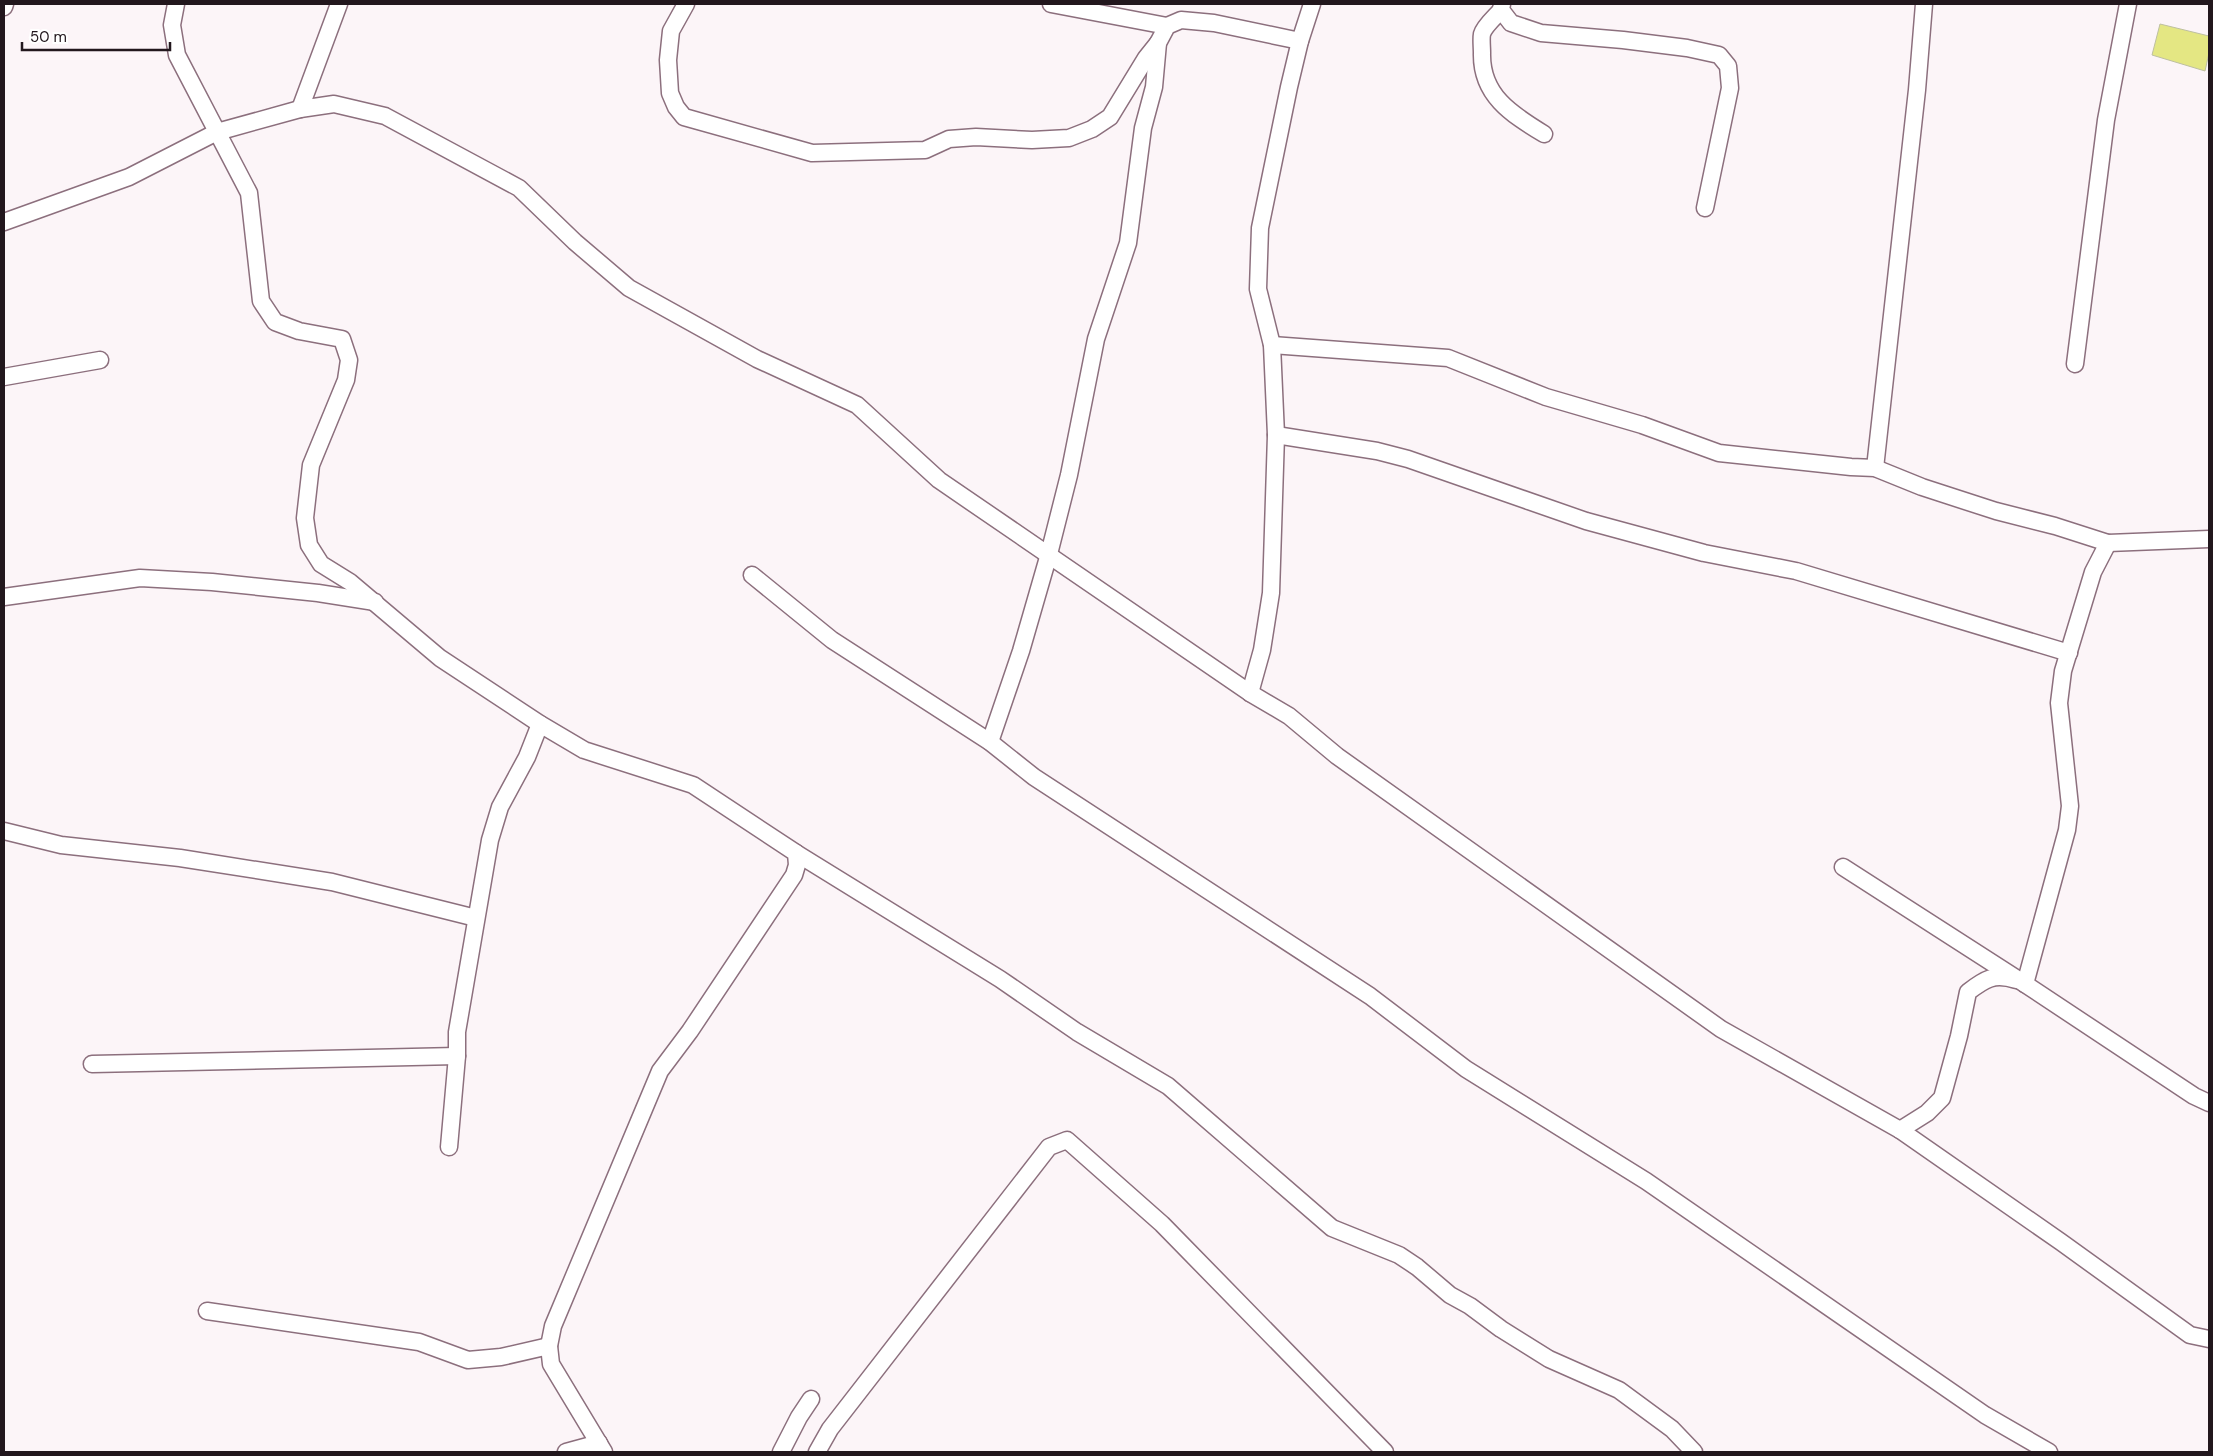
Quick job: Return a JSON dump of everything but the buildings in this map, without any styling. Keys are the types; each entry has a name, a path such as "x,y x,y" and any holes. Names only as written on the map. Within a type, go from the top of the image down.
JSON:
{"street":[{"path":"176,4 172,25 177,55 249,193 261,300 275,322 299,331 342,339 349,360 346,380 311,465 306,518 309,546 321,564 350,582 440,658 540,724 584,750 693,785 796,853 1000,979 1077,1032 1168,1086 1332,1228 1399,1255 1450,1295 1470,1306 1501,1329 1550,1359 1619,1390 1672,1429 1694,1452"},
{"path":"300,109 339,4"},
{"path":"686,4 671,31 668,60 670,93 676,107 684,117 812,154 925,150 949,139 976,137 1032,140 1068,138 1092,129 1110,118 1167,26"},
{"path":"1051,4 1167,26 1181,20 1214,23 1300,41"},
{"path":"1250,693 1262,650 1271,593 1276,435 1272,345 1258,289 1260,228 1300,41 1312,4"},
{"path":"1876,468 1918,90 1924,4"},
{"path":"2075,364 2106,120 2128,4"},
{"path":"1544,134 1518,118 1497,98 1484,79 1482,32 1502,7 1511,23 1541,33 1642,43 1719,55 1728,66 1730,88 1705,208"},
{"path":"990,742 1049,554 1069,475 1096,339 1128,243 1143,128 1156,71 1158,43"},
{"path":"4,222 129,177 217,132 300,109 334,104 386,116 519,188 575,242 630,288 757,359 857,405 939,480 1250,693 1289,716 1337,756 1721,1029 1900,1130 2190,1336 2209,1339"},
{"path":"1272,345 1448,358 1546,397 1642,425 1719,452 1851,467 1876,468 1922,487 1996,511 2055,526 2108,543 2209,539"},
{"path":"4,377 100,360"},
{"path":"1276,435 1378,451 1408,459 1586,520 1704,553 1796,571 2068,653"},
{"path":"2025,984 2068,822 2070,806 2059,703 2063,671 2093,572 2108,543"},
{"path":"752,575 832,640 990,742 1034,777 1370,996 1466,1069 1646,1181 1985,1415 2049,1452"},
{"path":"4,597 140,578 212,582 375,602"},
{"path":"448,1147 457,1056 457,1032 490,840 500,807 526,757 540,724"},
{"path":"4,831 61,845 180,858 332,882 476,918"},
{"path":"566,1452 602,1448 551,1364 550,1346 553,1326 660,1071 690,1031 794,875 797,865 796,853"},
{"path":"1843,867 2194,1096 2209,1103"},
{"path":"1900,1130 1927,1113 1942,1098 1959,1036 1968,992 1985,979 2005,977 2025,984"},
{"path":"92,1064 457,1056"},
{"path":"817,1452 830,1429 1049,1147 1067,1140 1162,1224 1383,1452"},
{"path":"207,1311 419,1342 468,1360 501,1357 550,1346"},
{"path":"781,1452 794,1424 811,1399"}]}
